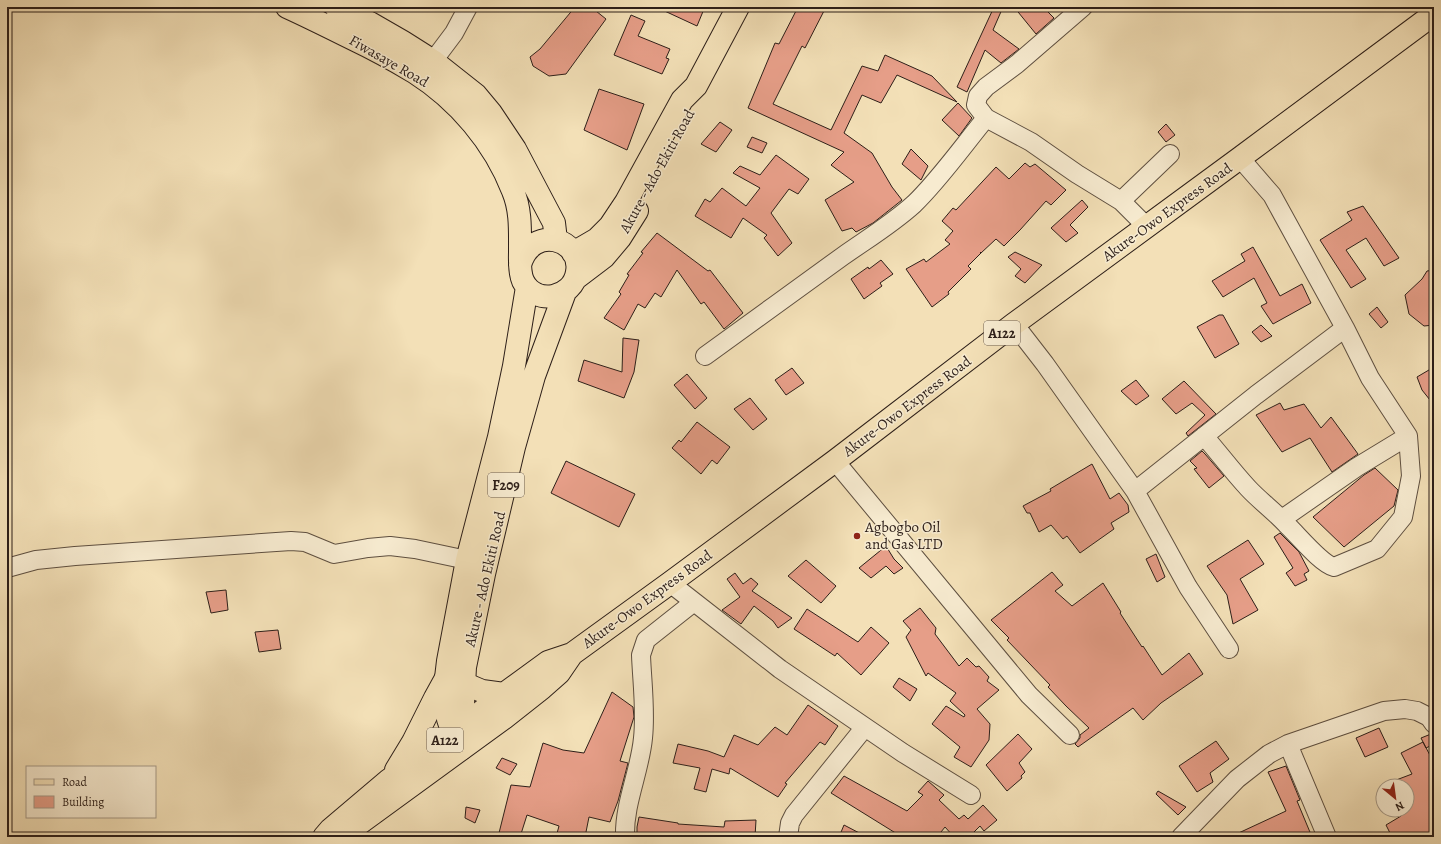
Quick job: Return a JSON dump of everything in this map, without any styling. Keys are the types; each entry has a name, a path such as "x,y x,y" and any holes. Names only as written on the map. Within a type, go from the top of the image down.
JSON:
{"main road":[{"name":"Fiwasaye Road","path":"287,7 394,60 432,85 461,110 489,143 513,191 518,206 520,222 520,265"},
{"name":"Fiwasaye Road","path":"336,7 370,23 433,62 476,95 491,112 515,149 561,239"},
{"path":"696,86 738,7"},
{"name":"Akure-Owo Express Road","path":"341,837 463,737 504,694 548,662 572,654 670,583 835,461 1014,324 1434,14"},
{"name":"Akure - Ado Ekiti Road","path":"561,239 597,239 610,226 626,202 682,100 696,86"},
{"name":"Akure - Ado Ekiti Road","path":"455,680 465,667 484,574 514,447 534,376 570,286 604,257 620,238 638,210 693,104 696,86"},
{"path":"561,239 565,232 574,236 597,239"},
{"path":"561,239 577,263 577,271 570,286 557,295 549,297 541,296 527,287 523,280 520,273 522,257 533,244 544,240 561,239"},
{"name":"Akure - Ado Ekiti Road","path":"455,680 456,612 467,560 514,366 527,287"},
{"name":"Akure-Owo Express Road","path":"324,837 330,830 389,780 463,737 504,718 559,673 572,654"},
{"path":"455,680 482,691 504,694"},
{"path":"455,680 463,704 463,737"},
{"path":"389,780 414,742 435,698 455,680"}],"street":[{"path":"433,62 454,33 468,7"},
{"path":"1083,7 1017,64 986,87 978,96 976,105 986,118 1031,142 1077,174 1121,201 1147,227"},
{"path":"704,356 880,232 913,204 929,187 986,118"},
{"path":"1121,201 1170,154"},
{"path":"1204,436 1248,488 1267,507 1282,519 1318,556 1331,566 1334,567 1377,549 1403,517 1411,476 1408,436 1370,378 1345,328 1272,195 1240,158"},
{"path":"1014,324 1045,364 1135,491 1188,587 1229,649"},
{"path":"1135,491 1345,328"},
{"path":"1282,519 1357,467 1408,436"},
{"path":"835,461 1029,695 1070,735"},
{"path":"7,568 36,560 75,556 290,541 305,542 334,554 390,546 415,549 467,560"},
{"path":"670,583 780,669 865,727 972,796"},
{"path":"625,837 629,802 643,738 644,713 641,655 643,647 646,640 694,602"},
{"path":"1181,837 1238,779 1269,754 1288,744 1384,711 1406,709 1417,710 1429,717 1434,724"},
{"path":"788,837 790,823 794,815 865,727"},
{"path":"1288,744 1327,837"}],"building":[{"path":"575,7 591,7 606,19 566,74 549,76 533,66 530,57 540,49"},
{"path":"656,7 699,7 704,9 697,26"},
{"path":"798,7 826,7 805,48 802,46 773,104 831,130 862,66 878,71 885,55 932,76 957,102 897,75 881,103 862,95 844,133 872,153 892,187 902,200 873,223 856,232 852,228 842,231 825,200 854,182 831,165 844,152 748,108 775,43 779,44"},
{"path":"994,7 1003,7 993,30 1019,49 1001,63 985,50 967,92 957,87"},
{"path":"1014,7 1043,7 1054,18 1036,34"},
{"path":"631,15 645,21 638,36 670,49 666,58 669,59 662,74 614,55"},
{"path":"599,89 644,104 627,150 584,130"},
{"path":"958,103 972,118 959,136 942,120"},
{"path":"720,122 732,130 716,152 701,144"},
{"path":"1166,124 1175,135 1166,142 1158,132"},
{"path":"752,137 767,143 762,153 747,147"},
{"path":"911,149 928,166 921,180 902,164"},
{"path":"776,155 809,179 798,194 789,189 771,213 792,243 778,256 764,238 767,235 743,218 731,238 695,216 705,199 710,202 722,188 746,206 760,188 733,173 740,166 760,175"},
{"path":"1025,163 1030,167 1035,164 1066,190 1051,205 1046,201 1004,246 996,239 968,266 971,269 948,292 949,294 932,307 906,269 924,259 926,262 950,244 945,240 953,231 942,221 953,208 956,210 996,167 1009,179"},
{"path":"1082,200 1088,207 1070,225 1078,233 1066,242 1051,228"},
{"path":"1363,206 1399,258 1384,266 1366,238 1346,250 1366,279 1351,288 1320,240 1352,220 1347,212"},
{"path":"657,233 708,271 710,270 743,313 724,329 704,302 701,304 677,270 661,297 655,293 645,308 638,304 624,330 604,318 621,294 619,292 629,275 627,274 643,253 641,252"},
{"path":"1253,247 1280,296 1302,284 1311,303 1273,324 1261,306 1267,303 1254,278 1223,297 1212,281 1245,261 1241,254"},
{"path":"1015,252 1042,265 1025,283 1015,276 1021,269 1008,257"},
{"path":"881,260 893,274 880,283 882,286 864,299 851,279"},
{"path":"1434,270 1434,325 1424,326 1409,314 1405,295 1422,279 1427,271"},
{"path":"1377,307 1388,322 1381,328 1369,314"},
{"path":"1219,315 1223,315 1239,344 1215,358 1197,327"},
{"path":"1261,325 1272,336 1261,342 1252,332"},
{"path":"623,338 639,340 634,372 624,398 578,381 584,360 622,372"},
{"path":"1434,367 1434,405 1422,390 1417,377"},
{"path":"792,368 804,383 786,395 775,380"},
{"path":"687,374 707,398 695,409 674,385"},
{"path":"1136,380 1149,396 1136,405 1121,391"},
{"path":"1184,381 1216,414 1188,436 1186,433 1205,415 1192,403 1176,414 1162,399"},
{"path":"750,398 767,419 753,430 734,409"},
{"path":"1280,403 1284,410 1304,404 1321,428 1331,417 1358,454 1332,472 1310,438 1282,452 1256,415"},
{"path":"697,422 730,447 717,464 712,460 701,474 672,448 679,440 681,442"},
{"path":"1202,451 1224,476 1209,488 1194,469 1197,468 1190,461"},
{"path":"566,461 635,494 619,527 551,493"},
{"path":"1092,464 1110,499 1119,493 1128,505 1129,512 1111,523 1114,529 1080,553 1067,536 1063,539 1051,525 1039,532 1030,513 1027,513 1023,506 1051,491 1050,489"},
{"path":"1375,468 1398,490 1394,506 1344,547 1313,517 1364,475"},
{"path":"1280,533 1299,552 1309,571 1304,574 1307,580 1295,586 1286,573 1293,568 1274,537"},
{"path":"1248,540 1264,564 1240,579 1258,610 1233,624 1227,595 1207,566"},
{"path":"886,546 894,559 903,568 894,574 886,566 871,578 859,568"},
{"path":"1156,554 1165,577 1157,582 1146,559"},
{"path":"806,560 836,586 821,603 788,576"},
{"path":"1052,572 1063,585 1055,591 1072,606 1103,583 1121,612 1120,613 1162,675 1189,653 1203,674 1161,703 1143,720 1133,708 1078,747 1075,744 1080,738 1080,735 1089,728 1048,687 1050,685 1007,640 1009,638 991,620"},
{"path":"735,573 743,584 751,578 758,584 752,591 792,618 778,628 773,621 754,606 741,624 722,610 740,597 727,579"},
{"path":"226,590 228,610 211,613 206,592"},
{"path":"920,608 936,628 935,634 959,666 967,658 976,667 979,666 989,677 987,681 999,690 977,709 990,724 989,740 971,767 954,757 960,747 932,724 946,706 964,717 965,715 950,701 956,693 928,673 926,676 906,637 911,630 903,621"},
{"path":"807,609 858,642 871,627 889,643 861,675 837,653 835,656 794,629"},
{"path":"278,630 281,649 259,652 255,632"},
{"path":"899,678 917,689 910,701 893,687"},
{"path":"612,692 633,707 634,717 620,761 628,763 618,801 610,822 589,817 585,837 556,837 559,826 527,815 520,837 498,837 511,785 530,787 543,743 563,750 584,753"},
{"path":"808,705 838,726 825,745 820,742 785,783 787,784 778,797 730,768 729,774 712,769 706,792 694,789 700,768 673,763 678,744 708,751 724,757 734,735 758,745 775,727 787,735"},
{"path":"1379,728 1388,747 1365,757 1356,738"},
{"path":"1018,734 1032,749 1019,763 1025,772 1021,776 1022,778 1007,791 986,765"},
{"path":"1434,734 1434,744 1426,748 1421,738"},
{"path":"1216,741 1229,759 1210,773 1213,782 1197,792 1179,766"},
{"path":"1423,742 1434,763 1434,837 1392,837 1386,825 1398,818 1415,818 1415,778 1401,778 1412,774 1401,753"},
{"path":"502,758 517,764 510,775 496,768"},
{"path":"1286,766 1300,800 1297,801 1312,837 1230,837 1286,811 1268,772"},
{"path":"844,776 907,811 923,795 918,792 928,781 944,795 939,800 959,819 964,815 968,819 983,805 997,820 984,831 980,826 969,837 954,837 945,827 937,837 902,837 831,793"},
{"path":"1158,791 1186,807 1178,815 1156,794"},
{"path":"466,807 480,810 475,823 465,818"},
{"path":"639,817 678,824 724,827 725,821 756,820 755,837 637,837"},
{"path":"844,825 867,837 839,837"}],"place":[{"name":"Agbogbo Oil and Gas LTD","path":"857,536"}]}
